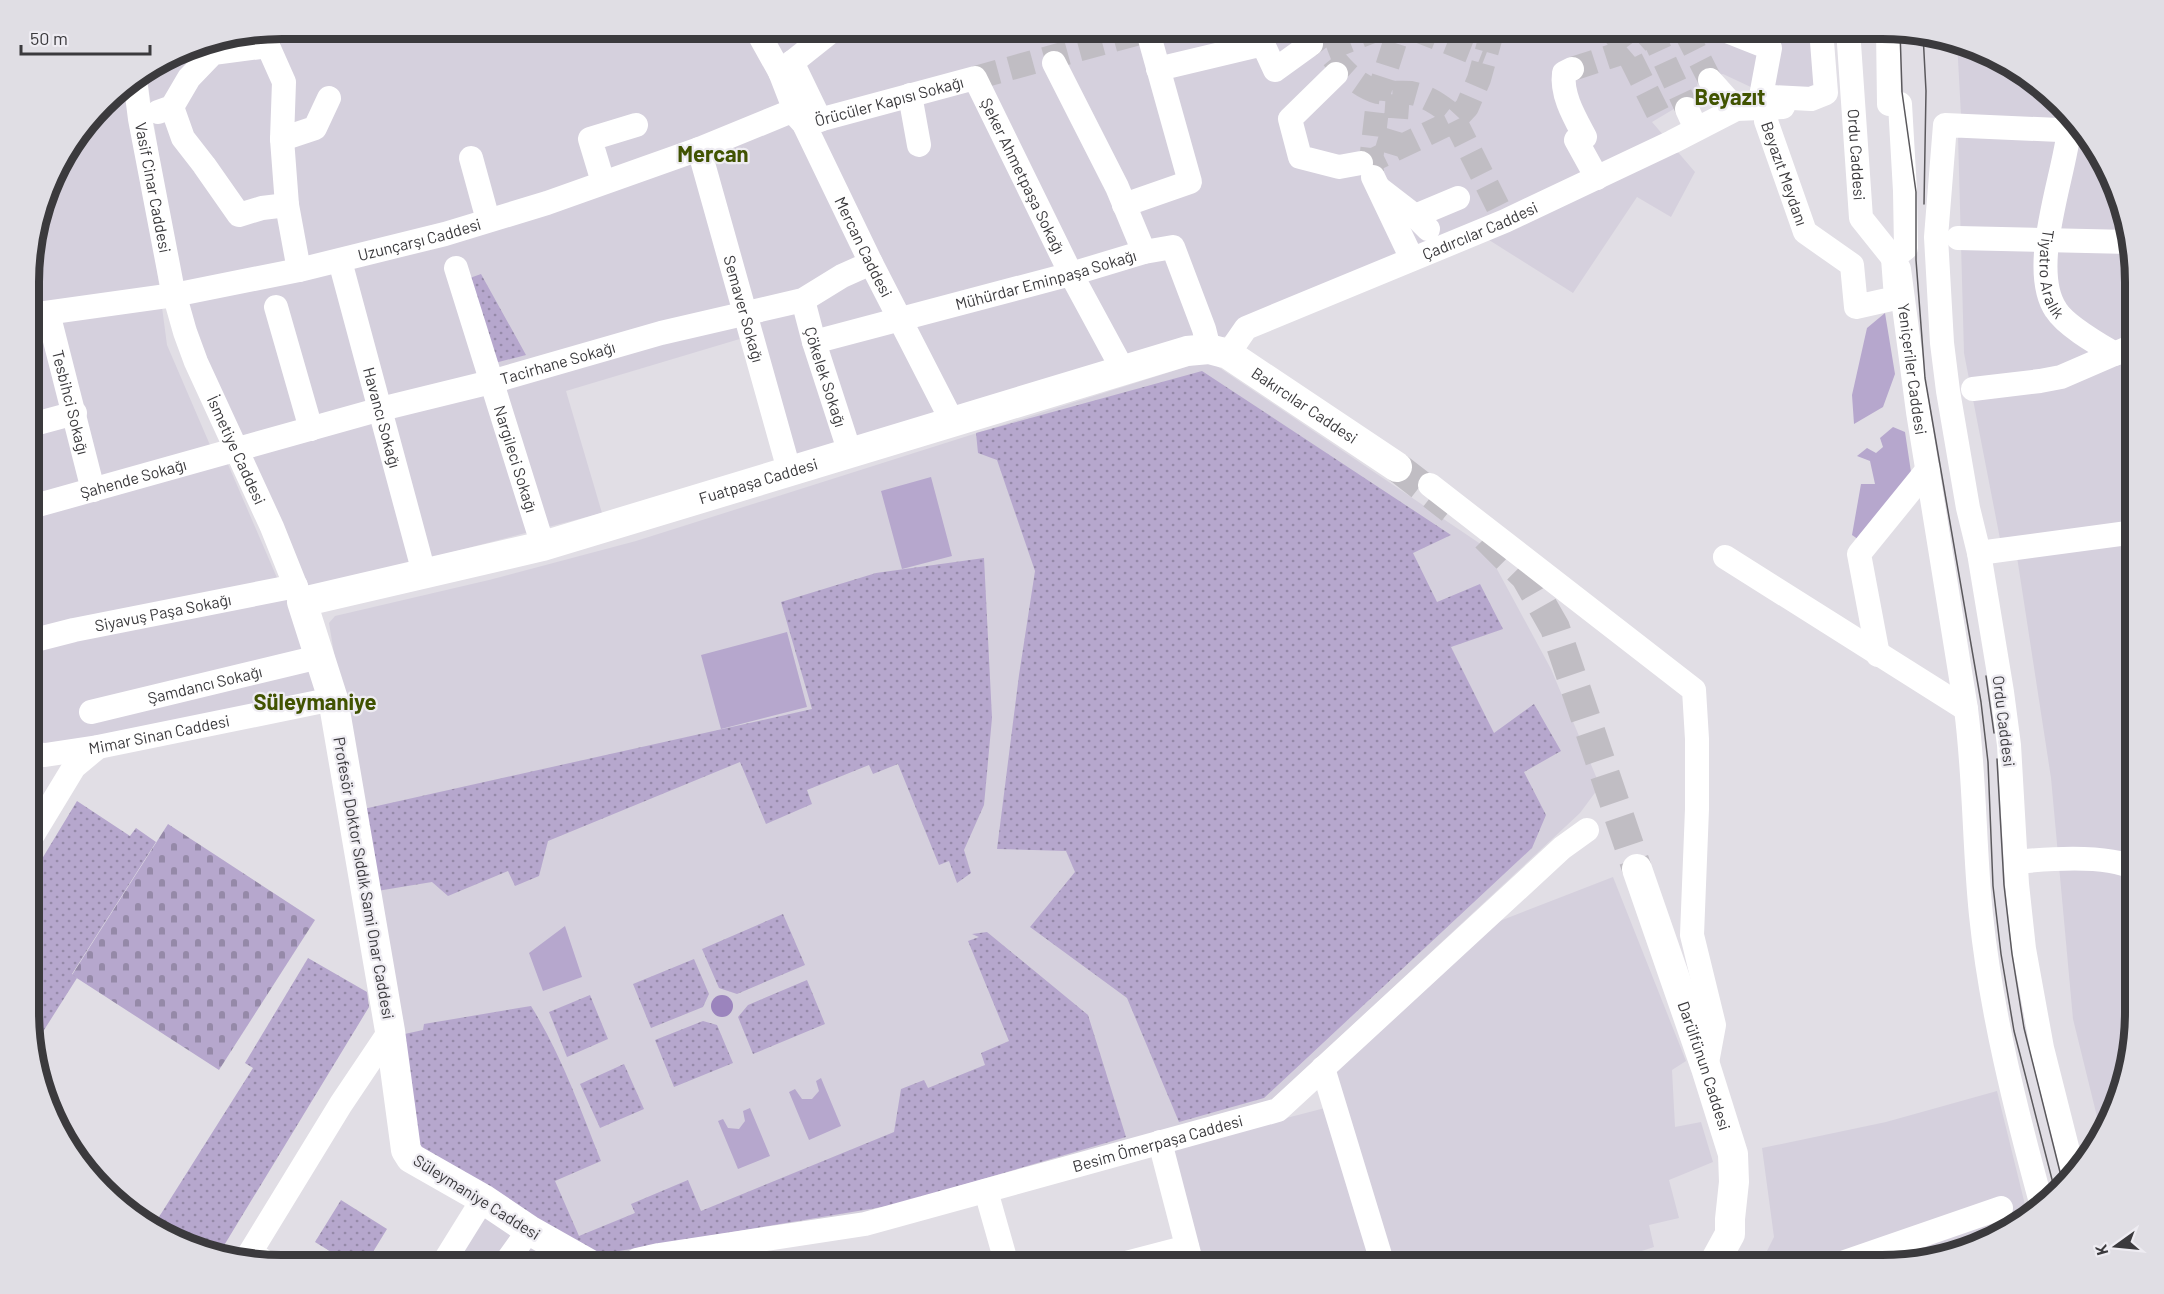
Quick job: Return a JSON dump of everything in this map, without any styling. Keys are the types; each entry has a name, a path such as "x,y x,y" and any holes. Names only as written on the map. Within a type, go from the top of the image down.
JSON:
{"main road":[{"name":"Fuatpaşa Caddesi","path":"299,594 424,573 543,546 1186,351 1218,352"},
{"name":"Bakırcılar Caddesi","path":"1218,352 1397,467"},
{"name":"Profesör Doktor Sıddık Sami Onar Caddesi","path":"299,594 333,699 390,1031"},
{"name":"Darülfünun Caddesi","path":"1637,869 1707,1068 1735,1164 1730,1234 1718,1255"},
{"name":"Süleymaniye Caddesi","path":"390,1031 406,1150 411,1158 573,1255"},
{"path":"1707,1255 1730,1219"}],"street":[{"name":"Mercan Caddesi","path":"764,39 786,67 806,119 871,263 952,421"},
{"path":"786,67 820,39"},
{"path":"1124,205 1190,182 1150,39"},
{"path":"1748,39 1770,48 1754,108"},
{"name":"Beyazıt Meydanı","path":"1822,39 1827,93 1811,99 1772,97 1754,108 1766,122 1805,232 1852,264 1856,307 1896,298 1896,264"},
{"name":"Ordu Caddesi","path":"1849,39 1861,218 1896,264"},
{"path":"1888,39 1889,104 1900,104 1905,191 1906,248 1896,264"},
{"path":"140,118 172,107 189,78 213,53 262,40"},
{"path":"267,40 284,82 282,138 287,205 299,270"},
{"path":"1158,69 1263,44 1275,70 1311,44"},
{"path":"1054,63 1124,205 1144,252"},
{"path":"1572,69 1564,73 1563,80 1571,110 1585,136 1576,140 1597,178"},
{"path":"1336,74 1290,119 1300,157 1370,175 1421,222 1458,198"},
{"name":"Örücüler Kapısı Sokağı","path":"806,119 975,78"},
{"name":"Şeker Ahmetpaşa Sokağı","path":"975,78 1071,274 1123,370"},
{"path":"1710,80 1754,108 1812,106 1852,99"},
{"name":"Vasif Cinar Caddesi","path":"136,88 174,295"},
{"path":"910,95 919,145"},
{"path":"282,138 315,128 329,98"},
{"path":"172,107 183,138 239,215 262,208 287,205"},
{"name":"Çadırcılar Caddesi","path":"1218,352 1246,328 1504,221 1597,178 1691,119 1754,108"},
{"name":"Uzunçarşı Caddesi","path":"39,314 174,295 340,261 445,234 547,203 699,149 787,113 806,119"},
{"path":"603,182 591,140 636,125"},
{"name":"Ordu Caddesi","path":"2068,126 1945,125 1936,237 1936,266 1948,391 1968,508 1979,553 2008,745 2024,949 2033,1006 2071,1164"},
{"name":"Tiyatro Aralık","path":"2069,127 2047,241 2047,291 2056,312 2086,337 2125,350"},
{"name":"Semaver Sokağı","path":"699,149 789,470"},
{"path":"471,158 488,220"},
{"path":"1370,175 1412,259"},
{"path":"1958,238 2121,242"},
{"name":"Mühürdar Eminpaşa Sokağı","path":"814,342 1071,274 1144,252 1173,247 1204,329 1218,352"},
{"name":"Havancı Sokağı","path":"340,261 424,573"},
{"name":"Tacirhane Sokağı","path":"238,450 655,335 803,300 842,276 871,263"},
{"name":"Yeniçeriler Caddesi","path":"1896,264 1928,469"},
{"name":"Nargileci Sokağı","path":"456,268 543,546"},
{"name":"İsmetiye Caddesi","path":"174,295 196,362 272,526 299,594"},
{"name":"Çökelek Sokağı","path":"803,300 814,342 850,453"},
{"path":"276,307 311,429"},
{"name":"Tesbihci Sokağı","path":"39,314 75,413 93,490"},
{"path":"1972,389 2061,377 2125,350"},
{"path":"39,422 75,413"},
{"name":"Şahende Sokağı","path":"39,505 238,450"},
{"path":"1878,655 1859,554 1928,469"},
{"path":"1928,469 1972,757 1978,887 1987,963 1998,1028 2040,1197"},
{"path":"1430,485 1694,690 1697,809 1692,936 1714,1025 1707,1068"},
{"path":"1979,553 2125,533"},
{"path":"1725,557 1966,710"},
{"name":"Siyavuş Paşa Sokağı","path":"39,639 74,630 299,594"},
{"name":"Şamdancı Sokağı","path":"91,712 319,657"},
{"name":"Mimar Sinan Caddesi","path":"39,825 74,767 98,747 333,699"},
{"path":"39,755 98,747"},
{"name":"Besim Ömerpaşa Caddesi","path":"659,1255 865,1224 1278,1110 1562,848 1587,830"},
{"path":"2016,862 2086,859 2125,865"},
{"name":"Profesör Doktor Sıddık Sami Onar Caddesi","path":"258,1254 341,1104 390,1031"},
{"path":"1323,1068 1380,1255"},
{"path":"1160,1142 1189,1255"},
{"path":"986,1191 1004,1255"},
{"path":"448,1255 483,1199"},
{"path":"1865,1255 2001,1208"},
{"path":"511,1255 529,1230"}],"shaded area":[{"path":"282,39 1822,39 1826,93 1772,97 1723,74 1697,84 1699,94 1652,122 1695,172 1671,217 1637,197 1573,293 1470,228 1228,336 1177,345 780,460 743,338 566,391 602,513 307,590 221,397 178,280 147,80 175,64 204,52 250,41"},
{"path":"1958,51 1989,64 2017,80 2042,99 2065,122 1961,115"},
{"path":"133,90 167,345 213,452 39,498 39,282 41,250 47,219 64,175 80,147 110,110"},
{"path":"1963,131 2079,139 2100,175 2117,219 2123,250 2125,525 2001,544 1964,353 1958,135"},
{"path":"1208,360 1485,547 1551,669 1600,786 1580,813 1267,1105 863,1218 634,1255 580,1255 420,1155 329,623 335,616 489,580 636,541"},
{"path":"227,462 330,704 39,756 39,512"},
{"path":"2125,542 2125,1012 2123,1044 2117,1075 2098,1122 2073,1019 2051,778 2017,557"},
{"path":"1613,877 1686,1061 1672,1070 1675,1127 1701,1122 1713,1162 1669,1180 1679,1218 1649,1225 1654,1247 1629,1255 1390,1255 1332,1074 1487,926"},
{"path":"722,995 730,998 733,1006 730,1014 722,1017 714,1014 711,1006 714,998"},
{"path":"1997,1091 2026,1208 1975,1236 1945,1247 1914,1253 1765,1255 1774,1237 1762,1148 1886,1122"},
{"path":"1325,1108 1369,1255 1200,1255 1171,1148"},
{"path":"477,1206 561,1255 446,1255"}],"green space":[{"path":"481,274 526,355 491,364 467,279"},
{"path":"1885,313 1895,374 1883,407 1854,424 1852,395 1867,328"},
{"path":"1202,371 1451,535 1413,553 1437,602 1480,584 1503,629 1451,647 1494,733 1534,704 1561,751 1524,772 1546,815 1532,848 1264,1098 1179,1122 1127,998 1030,927 1075,872 1066,851 997,849 1035,571 997,460 978,453 976,433"},
{"path":"1893,427 1905,432 1911,472 1862,542 1852,535 1861,484 1875,484 1870,461 1857,456 1867,448 1876,453 1883,447 1880,438"},
{"path":"931,477 952,556 902,569 881,491"},
{"path":"984,558 992,718 984,805 964,850 971,873 957,883 949,861 939,865 898,764 873,774 869,765 807,790 812,804 766,824 740,762 548,841 539,876 515,886 508,871 448,896 432,882 377,891 359,810 812,709 781,602 876,573"},
{"path":"787,632 807,707 721,729 701,655"},
{"path":"77,801 130,836 136,828 156,842 72,974 77,978 40,1036 39,1012 39,864"},
{"path":"168,824 315,920 219,1070 72,975"},
{"path":"783,914 805,965 737,994 719,988 702,949"},
{"path":"565,926 582,977 543,991 529,953"},
{"path":"987,932 1088,1015 1126,1137 894,1205 595,1255 580,1255 420,1155 400,1035 423,1030 424,1024 531,1006 561,1062 601,1161 555,1181 579,1236 635,1213 631,1204 688,1180 701,1211 894,1132 901,1089 924,1080 928,1088 985,1065 981,1053 1009,1041 968,941 979,937 972,934"},
{"path":"308,958 367,992 369,1007 223,1248 189,1236 157,1220 253,1068 245,1063"},
{"path":"694,959 709,994 703,1007 651,1028 633,984"},
{"path":"807,980 825,1024 753,1054 738,1017 748,1005"},
{"path":"590,995 608,1039 567,1057 549,1012"},
{"path":"703,1021 717,1025 733,1063 674,1087 655,1040"},
{"path":"624,1064 644,1109 600,1128 580,1084"},
{"path":"821,1078 841,1126 809,1140 789,1092 795,1089 802,1099 812,1099 819,1091 816,1081"},
{"path":"750,1108 770,1156 738,1169 718,1121 723,1119 728,1128 739,1129 745,1121 743,1111"},
{"path":"341,1200 387,1229 371,1255 336,1255 315,1242"}],"tunnel":[{"path":"975,78 1117,39"},
{"path":"1318,39 1340,66 1367,88 1382,93 1417,94 1433,101 1452,115 1505,221"},
{"path":"1327,49 1352,39"},
{"path":"1372,172 1371,161 1379,92 1395,39"},
{"path":"1439,39 1485,57"},
{"path":"1361,163 1371,161 1454,121 1467,107 1479,79 1490,39"},
{"path":"1618,39 1627,51 1663,123"},
{"path":"1572,69 1627,51 1641,39"},
{"path":"1655,39 1687,109"},
{"path":"1689,39 1710,80"},
{"path":"1386,153 1396,120 1398,93"},
{"path":"1397,467 1451,509"},
{"path":"1486,537 1526,577 1555,628 1637,869"}],"tram line":[{"path":"1900,40 1902,92 1916,192 1916,260 1925,378 1981,702 1988,762 1993,886 2001,954 2014,1031 2053,1185"},
{"path":"1923,43 1926,91 1924,204"},
{"path":"1986,676 1994,733"},
{"path":"1997,759 2004,885 2012,954 2024,1028 2061,1176"}],"district":[{"name":"Beyazıt","path":"1730,97"},
{"name":"Mercan","path":"713,154"},
{"name":"Süleymaniye","path":"315,702"}]}
